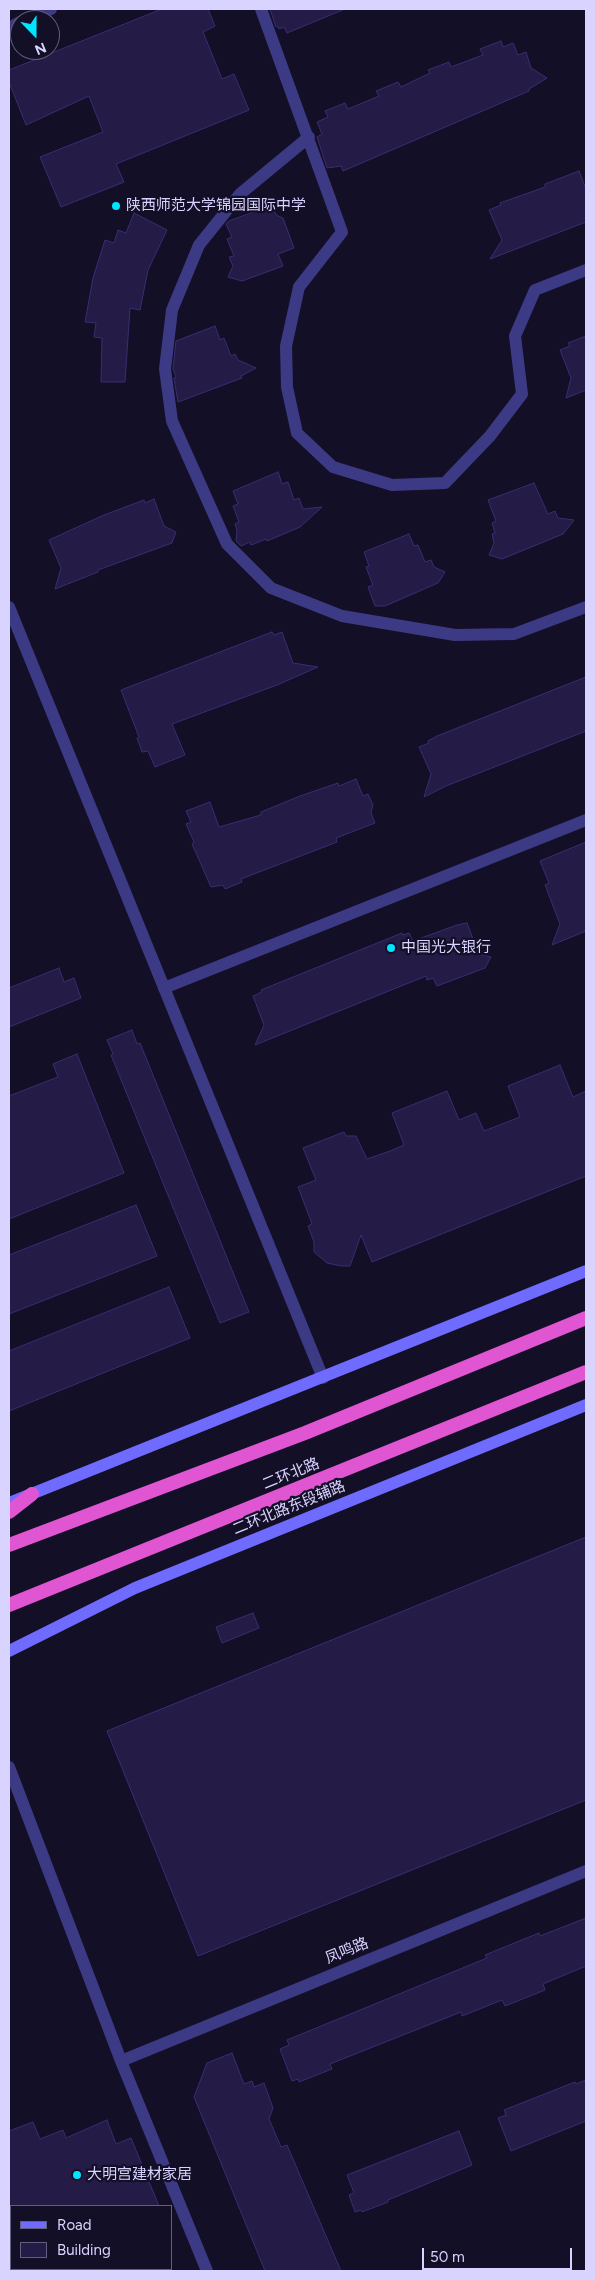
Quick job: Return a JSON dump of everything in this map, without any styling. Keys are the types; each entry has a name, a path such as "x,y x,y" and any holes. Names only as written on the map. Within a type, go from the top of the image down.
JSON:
{"highway":[{"path":"9,1545 305,1433 586,1318"},
{"name":"二环北路","path":"9,1605 586,1372"},
{"path":"9,1512 32,1494"}],"main road":[{"path":"9,1503 586,1271"},
{"name":"二环北路东段辅路","path":"9,1652 135,1588 586,1405"}],"street":[{"path":"261,9 342,232 299,287 286,346 287,387 297,432 333,467 392,485 445,483 490,436 522,394 515,336 535,290 586,270"},
{"path":"309,137 240,194 199,245 172,310 165,369 172,421 227,544 271,588 342,616 455,635 514,634 586,607"},
{"path":"9,607 323,1378"},
{"path":"164,988 586,820"},
{"path":"9,1767 121,2061 207,2271"},
{"name":"凤鸣路","path":"121,2061 586,1871"}],"building":[{"path":"162,9 208,9 215,26 203,32 222,79 234,74 249,110 116,164 124,182 61,207 40,157 103,132 89,96 26,125 9,82 9,70 34,60 60,60 60,50"},
{"path":"270,9 345,9 287,33 284,27 279,29 278,26 276,27"},
{"path":"501,41 503,47 513,43 518,55 526,52 531,68 547,78 529,89 529,91 343,171 341,166 327,168 317,137 322,134 317,122 328,117 325,111 345,103 348,109 379,96 376,91 398,82 401,87 430,73 428,70 449,62 451,67 483,55 480,49"},
{"path":"579,171 586,189 586,222 490,259 502,240 489,210 501,205 500,203 545,187 545,184"},
{"path":"272,205 276,215 283,218 294,248 278,254 283,266 242,281 228,277 233,266 229,257 234,256 227,239 232,237 226,224 229,221"},
{"path":"134,213 167,230 148,270 140,310 130,308 125,382 101,382 102,338 94,337 96,323 85,322 93,278 105,240 114,243 118,230 126,233"},
{"path":"215,326 220,340 224,338 231,356 235,354 238,360 256,368 241,376 242,378 178,402 174,378 176,377 173,369 176,341"},
{"path":"586,336 586,390 566,398 571,378 560,350 570,346 568,343"},
{"path":"278,472 282,484 288,482 294,500 299,498 303,509 322,507 300,527 267,541 266,539 251,545 250,542 241,546 236,541 237,530 235,524 239,522 233,506 238,504 233,491"},
{"path":"534,483 548,514 555,511 558,518 574,520 563,534 502,559 489,555 494,543 492,534 495,533 492,523 496,521 488,500"},
{"path":"154,499 164,526 176,532 172,543 98,570 98,572 55,589 61,568 49,540 104,515 144,500 145,503"},
{"path":"409,534 414,546 418,545 425,562 431,560 434,567 445,572 438,583 385,606 375,606 368,587 373,585 366,567 369,566 364,552"},
{"path":"272,632 274,635 282,632 293,663 318,667 277,685 172,724 185,755 155,767 148,751 142,752 137,738 139,737 121,690"},
{"path":"586,677 586,731 446,786 424,797 431,774 419,747 429,743 428,741 437,736"},
{"path":"356,779 363,796 368,794 373,805 371,813 375,823 336,838 337,842 241,879 242,882 225,889 223,885 211,887 192,844 194,842 186,824 191,822 186,811 210,802 219,827 261,815 261,812 300,796 338,783 339,786"},
{"path":"586,842 586,931 552,945 560,924 545,885 549,883 540,861"},
{"path":"467,923 479,954 491,957 485,968 437,986 433,978 427,980 426,976 255,1045 264,1025 253,996 262,992 261,990 402,933 403,935 409,933 413,941"},
{"path":"59,968 64,982 74,978 81,998 9,1027 9,988"},
{"path":"132,1030 137,1044 140,1043 249,1312 220,1323 111,1055 113,1054 107,1040"},
{"path":"77,1054 124,1173 9,1219 9,1096 58,1077 53,1064"},
{"path":"560,1065 573,1097 586,1091 586,1176 372,1262 361,1235 350,1266 327,1263 314,1252 314,1242 308,1226 312,1224 298,1187 316,1180 303,1148 344,1132 346,1136 356,1136 367,1159 390,1151 404,1145 392,1113 447,1091 459,1120 476,1113 484,1131 520,1117 508,1086"},
{"path":"136,1205 157,1256 9,1314 9,1255"},
{"path":"169,1287 190,1338 9,1411 9,1351"},
{"path":"586,1537 586,1800 198,1956 107,1731"},
{"path":"253,1613 259,1628 222,1643 216,1627"},
{"path":"586,1918 586,1966 543,1984 545,1990 505,2006 502,2000 462,2016 461,2012 330,2064 332,2069 299,2082 298,2079 292,2081 280,2049 289,2045 287,2040 487,1958 485,1955 539,1933 540,1936"},
{"path":"232,2053 244,2084 252,2081 254,2087 264,2083 273,2108 269,2119 281,2147 287,2145 341,2271 265,2271 194,2097 207,2063"},
{"path":"586,2080 586,2121 511,2151 498,2118 506,2115 504,2110 575,2082 576,2084"},
{"name":"大明宫建材家居","path":"107,2120 116,2144 131,2138 159,2205 9,2206 9,2131 33,2122 40,2139 63,2130 66,2138"},
{"path":"459,2131 472,2165 388,2200 388,2202 362,2212 361,2210 355,2212 349,2195 354,2193 347,2175"}],"place":[{"name":"陕西师范大学锦园国际中学","path":"116,206"},
{"name":"中国光大银行","path":"391,948"},
{"name":"大明宫建材家居","path":"77,2175"}]}
